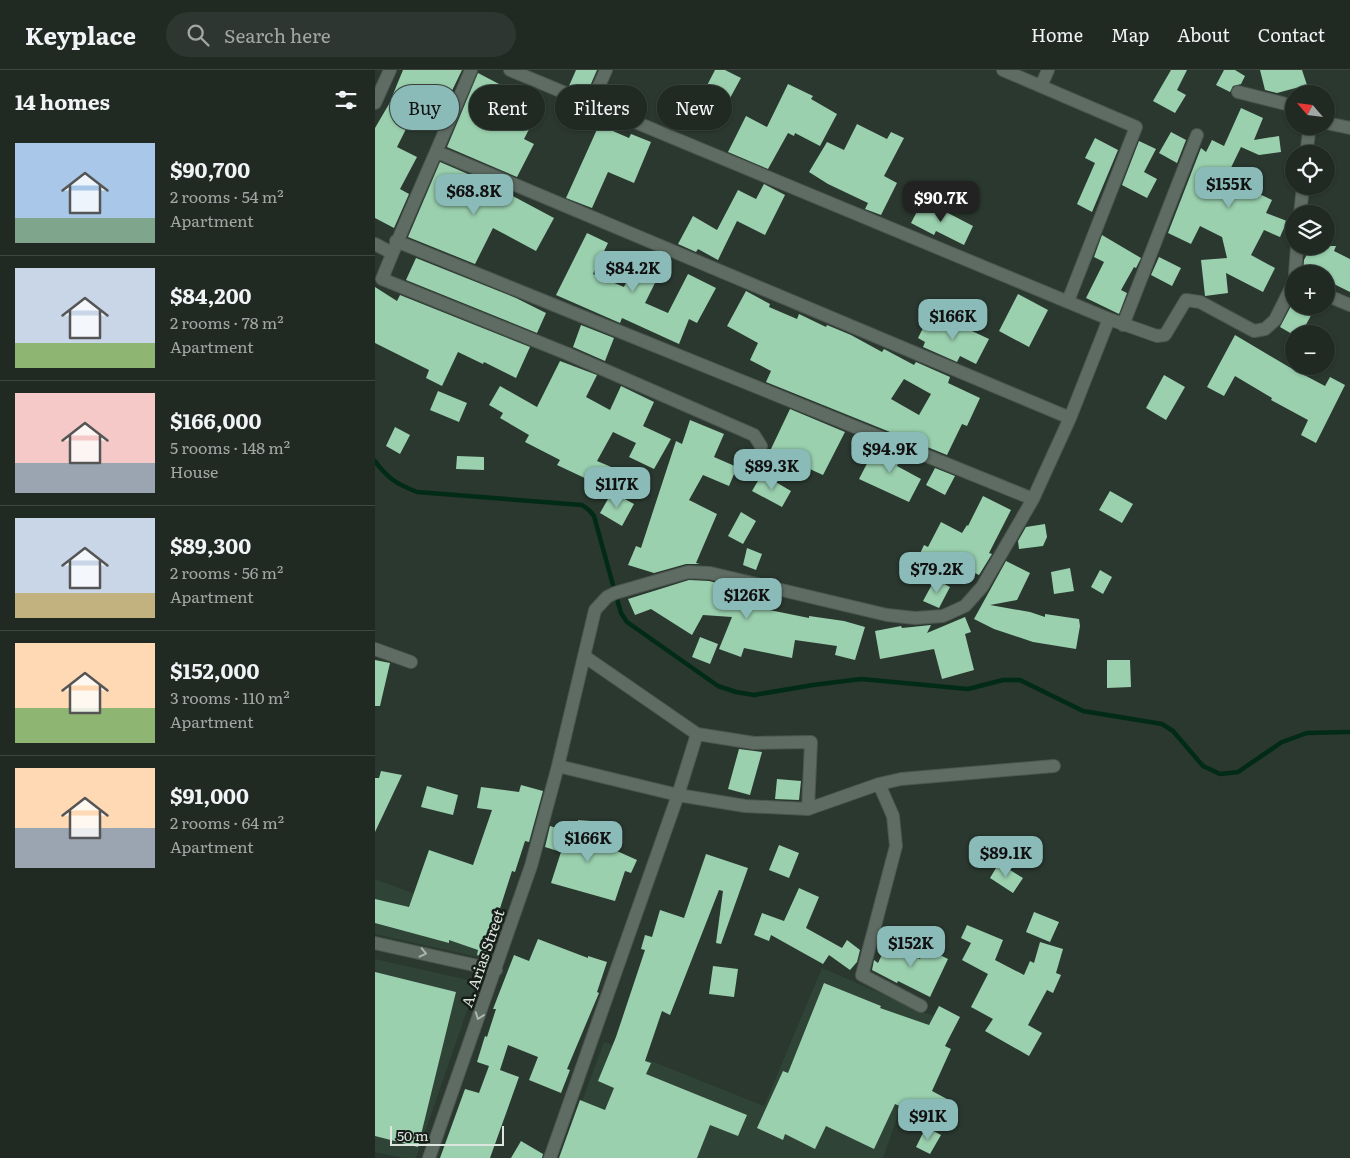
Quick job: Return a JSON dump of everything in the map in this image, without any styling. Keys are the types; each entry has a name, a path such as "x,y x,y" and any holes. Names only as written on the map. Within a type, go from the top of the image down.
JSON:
{"street":[{"path":"375,103 390,70"},
{"path":"471,70 382,279 568,354 754,435 761,446"},
{"path":"510,70 555,89"},
{"path":"600,85 607,70"},
{"path":"1003,70 1136,127 1068,301"},
{"path":"1041,86 1048,70"},
{"path":"1238,92 1285,104"},
{"path":"1335,125 1350,128"},
{"path":"647,127 1123,325 1157,336 1165,335 1187,300 1200,302 1254,331 1265,330 1275,320 1285,300"},
{"path":"1123,325 1197,135"},
{"path":"437,152 1070,418"},
{"path":"375,244 394,247 1033,499"},
{"path":"1335,299 1350,305"},
{"name":"A. Arias Street","path":"429,1158 531,866 558,766 591,619 595,610 607,597 688,572 711,573 887,615 915,618 943,616 965,606 982,587 1033,499 1070,418 1109,319"},
{"path":"375,649 411,662"},
{"path":"584,656 697,734 754,743 811,742 808,809"},
{"path":"550,1158 678,795 697,734"},
{"path":"558,766 678,795 745,806 808,809 879,784 915,777 1054,766"},
{"path":"879,784 893,816 896,846 863,975 921,1006"},
{"path":"375,943 495,970"}],"shaded area":[{"path":"375,879 499,925 486,959 375,934"},
{"path":"375,959 477,982 416,1158 403,1158 375,1152"},
{"path":"822,968 933,1016 883,1158 561,1158 604,1042 764,1106"}],"building":[{"path":"403,70 462,70 455,85 397,85"},
{"path":"576,70 597,70 590,85 569,85"},
{"path":"715,70 725,70 741,78 732,94 732,85 707,85"},
{"path":"1171,70 1187,70 1177,90 1186,95 1175,113 1153,101"},
{"path":"1224,70 1235,70 1245,76 1241,84 1233,86 1230,92 1216,85"},
{"path":"1260,70 1302,70 1307,85 1285,85 1285,91 1277,93 1265,90"},
{"path":"478,73 501,85 473,85"},
{"path":"788,84 813,96 811,99 837,114 820,146 795,133 794,136 788,133 768,169 728,152 746,116 767,127"},
{"path":"469,94 469,130 529,130 524,139 534,144 517,177 447,147 454,130 459,130 459,118"},
{"path":"390,102 390,130 406,130 397,147 417,157 400,189 409,194 394,228 375,218 375,128"},
{"path":"1241,108 1263,118 1254,140 1279,136 1281,152 1259,155 1241,147 1226,178 1272,200 1266,213 1285,220 1285,226 1280,237 1264,230 1251,255 1275,268 1263,292 1226,273 1228,293 1205,296 1201,260 1227,258 1222,237 1200,226 1191,244 1168,233 1201,148 1206,152 1212,140 1224,146"},
{"path":"857,124 887,139 891,132 904,138 884,176 897,183 881,215 865,209 868,203 828,184 809,172 827,142 844,150"},
{"path":"597,130 611,130 629,138 631,134 651,142 634,183 608,172 592,208 566,198"},
{"path":"1171,132 1186,140 1177,163 1159,153"},
{"path":"1095,138 1118,150 1092,212 1077,204 1095,163 1085,158"},
{"path":"1139,141 1156,149 1144,172 1157,179 1147,198 1122,185"},
{"path":"440,162 510,192 509,194 554,218 536,251 493,228 475,264 408,237"},
{"path":"764,184 785,195 765,235 737,221 718,260 698,249 696,252 678,244 693,216 717,230 738,190 756,199"},
{"path":"923,200 973,226 964,245 936,231 934,235 911,223"},
{"path":"587,233 608,243 593,274 624,287 641,251 665,263 645,303 668,313 688,274 716,288 697,323 689,319 679,344 622,318 620,323 556,295"},
{"path":"1102,235 1141,258 1121,290 1127,293 1119,314 1086,298 1104,262 1094,257"},
{"path":"1335,252 1350,259 1350,292 1335,284 1335,265 1304,265 1306,255 1335,255"},
{"path":"1159,257 1181,268 1172,286 1151,275"},
{"path":"416,258 516,298 546,313 537,333 406,280"},
{"path":"375,287 397,301 400,295 530,347 516,378 484,362 483,364 458,352 442,386 426,378 429,370 375,343"},
{"path":"746,291 770,304 769,307 797,319 799,314 826,327 827,325 851,335 882,352 884,349 914,365 916,362 950,377 948,383 980,398 967,426 962,424 947,455 766,382 771,371 750,360 758,343 727,326","holes":["904,379 931,394 919,415 891,399"]},
{"path":"1018,294 1048,310 1029,347 999,331"},
{"path":"938,315 989,339 976,364 960,356 957,362 923,347 925,342 918,338 925,324 932,327"},
{"path":"1286,315 1311,315 1306,325 1285,325 1285,330 1280,327"},
{"path":"581,325 614,338 605,361 573,347"},
{"path":"1235,335 1285,365 1285,375 1304,375 1325,386 1330,377 1345,385 1316,443 1301,435 1308,420 1271,400 1272,398 1235,376 1224,396 1207,387"},
{"path":"560,361 597,375 586,397 610,410 621,386 654,402 643,426 671,439 654,469 629,457 636,443 613,432 597,461 616,469 608,489 557,465 560,460 525,442 529,435 500,418 503,413 489,405 500,386 537,407"},
{"path":"1164,375 1185,387 1166,420 1146,408"},
{"path":"438,391 467,403 459,422 430,410"},
{"path":"790,409 845,432 823,475 770,451"},
{"path":"690,420 724,434 714,457 737,467 729,486 703,475 689,500 717,514 696,563 700,564 686,564 654,573 628,565 636,546 641,548 676,441 682,444"},
{"path":"395,427 410,435 400,454 386,446"},
{"path":"877,444 903,455 897,466 921,479 909,502 859,479"},
{"path":"457,456 484,457 484,470 456,469"},
{"path":"935,468 955,476 945,495 926,485"},
{"path":"762,474 791,491 782,507 752,491"},
{"path":"1110,491 1133,504 1122,523 1099,510"},
{"path":"612,492 634,504 622,526 600,513"},
{"path":"983,496 1011,510 989,553 992,554 979,575 939,556 932,570 916,562 924,545 928,547 941,522 962,533 968,526"},
{"path":"741,512 756,521 743,544 728,536"},
{"path":"1045,524 1047,537 1043,546 1019,549 1018,541 1026,527"},
{"path":"747,548 762,554 756,570 743,565"},
{"path":"1006,561 1030,573 1017,600 990,605 1030,612 1045,617 1045,614 1079,619 1080,626 1076,649 1033,642 994,629 974,619"},
{"path":"1070,568 1074,591 1054,594 1051,572"},
{"path":"1100,570 1112,577 1103,594 1091,587"},
{"path":"935,579 950,587 939,608 923,601"},
{"path":"689,580 709,581 764,595 760,608 809,618 809,616 844,621 865,627 855,660 835,655 837,646 795,640 792,658 744,648 741,657 719,649 732,617 703,615 692,635 651,609 635,615 628,599"},
{"path":"965,617 971,632 965,634 974,670 942,679 934,649 880,659 875,631 901,626 902,628 931,625 927,633"},
{"path":"700,637 718,644 710,664 692,657"},
{"path":"375,660 390,663 380,706 375,706"},
{"path":"1107,660 1130,660 1131,687 1107,688"},
{"path":"739,749 762,752 750,795 728,789"},
{"path":"381,771 402,775 375,832 375,778 379,778"},
{"path":"777,779 801,781 799,800 775,799"},
{"path":"521,785 543,791 529,842 525,841 515,872 512,871 494,927 497,928 488,958 477,955 478,950 449,940 449,943 375,923 375,899 409,907 429,850 473,865 492,810 477,808 481,787 519,792"},
{"path":"427,786 458,795 453,815 421,807"},
{"path":"578,820 591,821 590,839 637,860 631,873 625,871 615,901 551,883 561,852 545,847 550,826 577,835"},
{"path":"779,845 799,853 789,878 769,870"},
{"path":"706,854 748,868 721,944 716,943 723,891 719,890 670,1015 662,1011 645,1061 651,1063 646,1074 747,1115 738,1136 710,1125 697,1158 559,1158 580,1100 605,1110 614,1088 598,1081 616,1037 645,950 641,949 645,935 652,937 660,910 684,918"},
{"path":"999,863 1023,878 1013,893 990,878"},
{"path":"799,888 819,897 806,928 842,948 847,940 860,950 857,962 850,970 829,955 823,964 771,935 769,941 754,935 762,913 784,921"},
{"path":"1034,912 1059,922 1050,942 1026,932"},
{"path":"967,925 1003,940 995,960 1024,975 1030,961 1034,963 1040,942 1063,949 1056,973 1061,975 1053,993 1047,990 1028,1025 1042,1033 1029,1056 985,1031 993,1019 971,1007 988,974 962,960 971,943 961,938"},
{"path":"538,939 588,958 588,956 607,962 597,992 599,993 567,1069 570,1070 561,1093 529,1080 538,1057 508,1045 500,1070 519,1077 490,1158 440,1158 465,1089 479,1093 489,1066 477,1062 496,1009 493,1009 514,955 529,961"},
{"path":"888,942 920,959 926,948 948,959 930,997 872,970 874,960 878,963"},
{"path":"713,966 738,969 734,997 709,994"},
{"path":"375,972 456,992 418,1147 375,1136"},
{"path":"824,983 881,1006 880,1008 929,1025 939,1006 960,1017 945,1046 951,1049 932,1091 947,1099 936,1118 904,1101 902,1107 895,1104 874,1149 826,1126 815,1149 785,1134 783,1140 757,1128 783,1071 788,1073"},
{"path":"926,1127 941,1135 930,1154 916,1147"},
{"path":"521,1141 543,1154 542,1158 511,1158"}],"waterway":[{"path":"375,461 393,480 417,492 582,505 594,516 613,585"},
{"path":"617,599 621,613 627,622 718,686 736,692 754,695 861,679 968,689 1003,680 1020,680 1083,711 1162,724 1173,731 1203,766 1220,774 1238,772 1282,742 1307,733 1350,732"}]}
